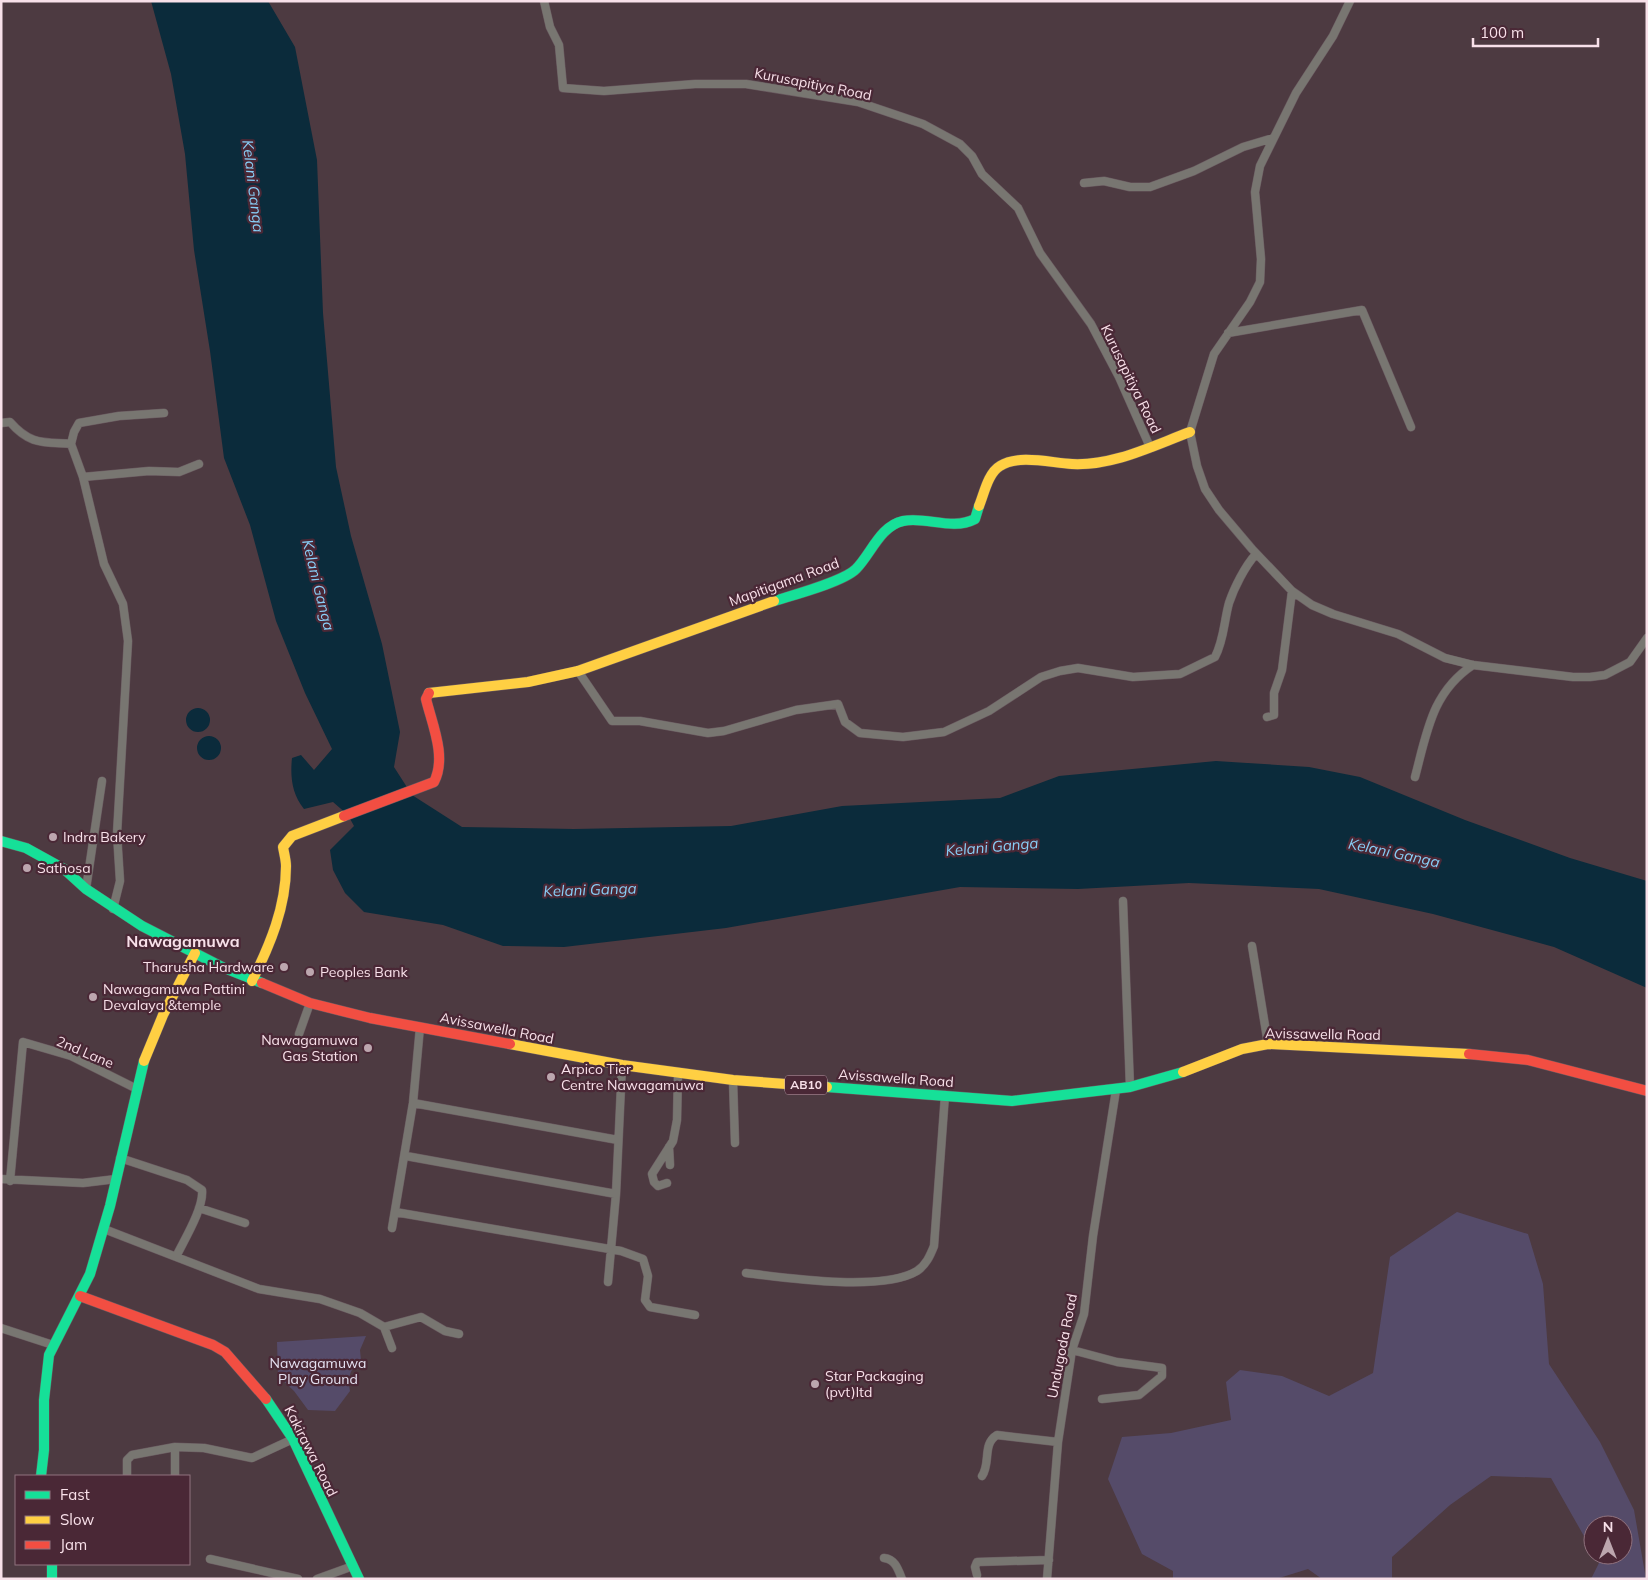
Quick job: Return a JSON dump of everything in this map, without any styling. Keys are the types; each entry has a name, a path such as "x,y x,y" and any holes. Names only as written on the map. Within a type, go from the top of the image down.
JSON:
{"street":[{"name":"Kurusapitiya Road","path":"544,1 550,27 559,45 563,88 604,91 695,84 746,84 858,102 923,124 960,144 972,156 982,174 1018,208 1040,253 1091,324 1119,377 1150,447"},
{"path":"1350,1 1333,36 1296,93 1260,166 1255,192 1261,259 1260,282 1250,302 1214,354 1190,432 1197,466 1205,488 1219,510 1256,554 1292,591 1312,604 1333,614 1398,634 1445,658 1473,665 1572,677 1605,674 1630,662 1647,638"},
{"path":"1084,184 1104,181 1130,187 1150,187 1194,171 1242,147 1273,138"},
{"path":"1228,333 1362,310 1411,427"},
{"path":"113,908 120,881 117,834 128,641 123,604 104,564 83,477 71,444 74,432 80,423 119,416 164,413"},
{"path":"1,423 10,422 22,436 36,442 71,444"},
{"name":"Mapitigama Road","path":"252,981 277,927 283,903 286,863 282,847 292,836 434,782 437,778 441,765 426,699 430,692 528,682 578,670 843,577 855,570 882,534 903,521 964,524 975,519 990,478 997,467 1010,462 1082,464 1109,461 1190,432"},
{"path":"83,477 149,471 178,472 199,464"},
{"path":"578,670 612,721 640,721 708,733 724,731 796,710 838,704 844,722 860,733 903,737 944,732 988,711 1041,677 1060,671 1078,668 1133,677 1180,674 1215,657 1221,646 1230,602 1250,560 1256,554"},
{"path":"1267,717 1274,715 1274,693 1282,670 1292,591"},
{"path":"1415,777 1431,720 1444,693 1455,677 1473,665"},
{"path":"86,889 102,781"},
{"name":"Avissawella Road","path":"1,841 26,848 64,869 86,889 113,908 195,953 252,981 310,1003 370,1018 678,1074 733,1080 1012,1101 1130,1087 1199,1067 1242,1049 1268,1044 1448,1052 1528,1060 1647,1091"},
{"path":"1122,901 1130,1087"},
{"path":"1252,946 1268,1044"},
{"path":"41,1475 47,1371 53,1345 80,1296 104,1229 135,1088 155,1032 195,953"},
{"path":"299,1034 310,1003"},
{"path":"392,1228 406,1156 420,1027"},
{"name":"2nd Lane","path":"10,1181 23,1042 71,1056 135,1088"},
{"path":"608,1282 616,1194 622,1065"},
{"path":"667,1183 658,1186 654,1182 652,1174 673,1141 677,1120 678,1074"},
{"path":"733,1080 735,1143"},
{"name":"Undugoda Road","path":"1048,1579 1058,1442 1072,1350 1084,1314 1092,1236 1116,1090"},
{"path":"746,1273 805,1281 867,1282 906,1276 918,1270 927,1261 934,1246 945,1096"},
{"path":"413,1103 618,1140"},
{"path":"669,1147 670,1165"},
{"path":"406,1156 616,1194"},
{"path":"120,1158 187,1180 202,1190 203,1197 199,1208 176,1257"},
{"path":"1,1179 10,1181 83,1183 116,1179"},
{"path":"199,1208 245,1223"},
{"path":"395,1212 611,1250 643,1259 648,1276 645,1300 650,1307 696,1315"},
{"path":"104,1229 259,1289 302,1295 360,1313 384,1328 392,1348"},
{"name":"Kakirawa Road","path":"80,1296 204,1342 225,1352 274,1408 293,1439 359,1579"},
{"path":"384,1328 421,1317 445,1332 459,1334"},
{"path":"1,1328 53,1345"},
{"path":"1072,1350 1118,1362 1162,1368 1162,1376 1139,1395 1102,1400"},
{"path":"982,1476 987,1468 987,1450 991,1438 997,1435 1058,1442"},
{"path":"127,1475 127,1460 132,1455 175,1447 204,1448 252,1458 293,1439"},
{"path":"175,1447 175,1475"},
{"path":"884,1558 890,1559 897,1565 902,1579"},
{"path":"210,1559 298,1579"},
{"path":"976,1575 975,1567 977,1562 1049,1560"},
{"path":"52,1565 52,1579"},
{"path":"317,1579 353,1566"}],"green space":[{"path":"1457,1212 1528,1234 1543,1284 1549,1364 1600,1442 1634,1510 1646,1579 1591,1579 1598,1565 1633,1565 1633,1515 1583,1515 1583,1534 1551,1478 1491,1476 1450,1505 1392,1557 1392,1579 1322,1579 1308,1569 1276,1579 1173,1579 1173,1571 1142,1554 1108,1479 1122,1437 1171,1433 1231,1420 1226,1382 1240,1370 1282,1376 1329,1396 1373,1373 1390,1257"},
{"name":"Nawagamuwa Play Ground","path":"366,1336 360,1350 361,1360 350,1374 350,1391 335,1411 308,1410 294,1391 278,1376 277,1342"}],"water":[{"name":"Kelani Ganga","path":"151,1 268,1 295,47 317,160 323,313 336,467 351,536 382,644 400,732 394,767 412,795 462,827 574,829 731,826 842,806 1000,798 1059,776 1216,761 1309,767 1360,777 1465,820 1570,858 1647,881 1647,988 1554,947 1433,914 1319,889 1189,883 1078,889 960,887 726,928 564,947 503,946 443,925 364,912 345,893 333,870 330,850 354,826 348,815 333,802 304,809 293,785 291,772 292,758 301,755 314,770 332,749 305,693 276,621 250,525 224,458 194,250 185,154 171,74"},
{"path":"198,708 207,711 210,720 207,729 198,732 189,729 186,720 189,711"},
{"path":"209,736 218,739 221,748 218,757 209,760 200,757 197,748 200,739"}],"traffic: fast":[{"path":"774,601 817,588 850,574 861,563 882,534 895,524 912,520 957,524 975,519 979,506"},
{"path":"1,841 26,848 64,869 86,889 142,926 222,967 262,983"},
{"path":"41,1475 44,1450 44,1400 49,1355 90,1274 110,1206 144,1061"},
{"path":"827,1087 1012,1101 1130,1087 1183,1072"},
{"path":"266,1399 293,1439 359,1579"},
{"path":"52,1565 52,1579"}],"traffic: slow":[{"path":"979,506 992,474 996,469 1008,462 1016,460 1072,464 1102,462 1132,454 1190,432"},
{"path":"429,693 528,682 578,671 774,601"},
{"path":"252,981 271,940 280,911 286,866 283,847 292,836 344,816"},
{"path":"144,1061 163,1015 195,953"},
{"path":"510,1044 622,1065 733,1080 827,1087"},
{"path":"1183,1072 1242,1049 1268,1044 1469,1054"}],"traffic: jam":[{"path":"344,816 434,782 438,772 439,751 426,699 429,693"},
{"path":"262,983 310,1003 370,1018 510,1044"},
{"path":"1469,1054 1528,1060 1647,1091"},
{"path":"80,1296 213,1345 225,1352 266,1399"}],"place":[{"name":"Indra Bakery","path":"53,837"},
{"name":"Sathosa","path":"27,868"},
{"name":"Tharusha Hardware","path":"284,967"},
{"name":"Peoples Bank","path":"310,972"},
{"name":"Nawagamuwa Pattini Devalaya &temple","path":"93,997"},
{"name":"Nawagamuwa Gas Station","path":"368,1048"},
{"name":"Arpico Tier Centre Nawagamuwa","path":"551,1077"},
{"name":"Star Packaging (pvt)ltd","path":"815,1384"}],"district":[{"name":"Nawagamuwa","path":"183,941"}]}
